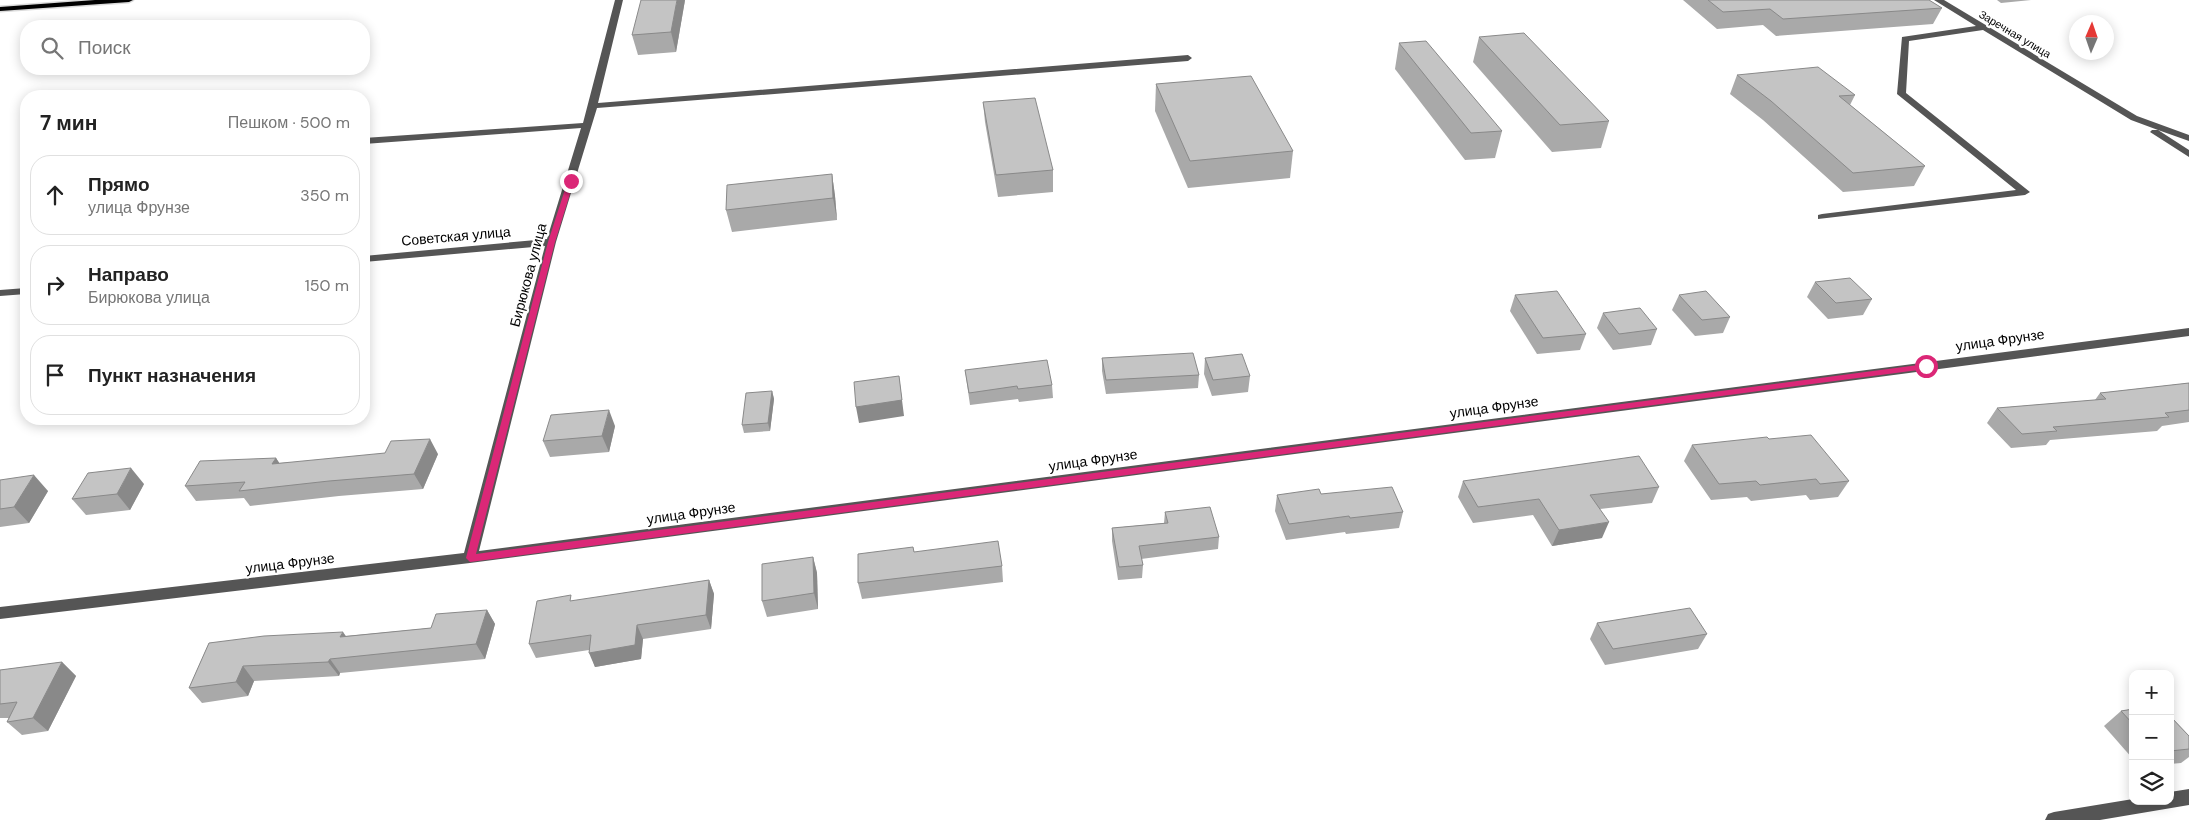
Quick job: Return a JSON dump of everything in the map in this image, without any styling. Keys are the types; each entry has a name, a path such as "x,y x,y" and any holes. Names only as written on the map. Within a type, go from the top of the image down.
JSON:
{"main road":[{"path":"0,9 129,0"}],"street":[{"name":"Бирюкова улица","path":"470,558 551,242 588,125 619,0"},
{"name":"Заречная улица","path":"1938,0 2134,118 2189,138"},
{"path":"1822,217 2025,192 1902,94 1905,39 1982,28"},
{"path":"593,106 1188,58"},
{"path":"2134,118 2189,154"},
{"path":"370,141 588,125"},
{"name":"Советская улица","path":"370,258 551,242"},
{"path":"0,293 20,291"},
{"name":"улица Фрунзе","path":"0,614 470,558 2189,332"},
{"path":"2174,799 2189,797"},
{"path":"2054,820 2141,805"}],"building":[{"path":"641,0 677,0 671,32 632,35"},
{"path":"1708,0 1929,0 1942,8 1783,19 1770,9 1723,12"},
{"path":"1524,33 1609,121 1560,125 1479,37"},
{"path":"1426,41 1502,131 1471,133 1399,43"},
{"path":"1818,67 1855,95 1839,96 1925,166 1853,173 1771,101 1737,75"},
{"path":"1251,76 1293,151 1190,161 1156,84"},
{"path":"1035,98 1053,170 996,175 983,102"},
{"path":"832,174 833,198 726,210 727,185"},
{"path":"1850,278 1872,299 1836,303 1815,282"},
{"path":"1557,291 1586,334 1543,338 1515,295"},
{"path":"1706,291 1730,317 1702,320 1679,295"},
{"path":"1640,308 1657,329 1619,334 1603,313"},
{"path":"1193,353 1199,375 1106,380 1102,358"},
{"path":"1242,354 1250,376 1213,380 1205,358"},
{"path":"1047,360 1052,385 1018,389 1017,386 969,393 965,370"},
{"path":"899,376 902,400 856,407 854,382"},
{"path":"2189,383 2189,410 2165,413 2169,417 2053,427 2057,431 2022,434 1997,408 2106,399 2100,393"},
{"path":"772,391 768,423 742,425 746,393"},
{"path":"609,410 602,436 543,441 551,415"},
{"path":"1811,435 1849,481 1820,484 1816,479 1760,485 1756,481 1719,484 1692,445 1767,437 1769,439"},
{"path":"430,439 414,474 239,491 245,482 185,486 200,461 276,458 272,464 385,453 391,441"},
{"path":"1639,456 1659,487 1590,495 1609,522 1559,530 1539,499 1478,507 1463,481"},
{"path":"131,468 117,494 72,499 88,473"},
{"path":"34,475 14,507 0,509 0,480"},
{"path":"1392,487 1403,512 1350,518 1349,516 1289,524 1277,495 1319,489 1321,494"},
{"path":"1210,507 1219,537 1139,546 1143,565 1119,567 1112,528 1168,523 1165,512"},
{"path":"998,541 1002,566 858,583 858,554 913,547 914,552"},
{"path":"813,557 814,593 762,601 762,564"},
{"path":"709,580 706,615 637,625 635,645 589,653 591,635 529,644 537,601 571,595 570,601"},
{"path":"1690,608 1707,634 1613,649 1597,623"},
{"path":"487,610 476,644 330,659 328,662 243,666 236,682 189,688 209,643 264,636 343,632 340,637 431,628 436,614"},
{"path":"62,662 33,718 7,722 17,702 0,704 0,670"},
{"path":"2129,710 2129,720 2121,711"},
{"path":"2174,720 2189,736 2189,749 2174,751"}],"route":[{"path":"571,181 551,242 470,558 1926,366"}]}
